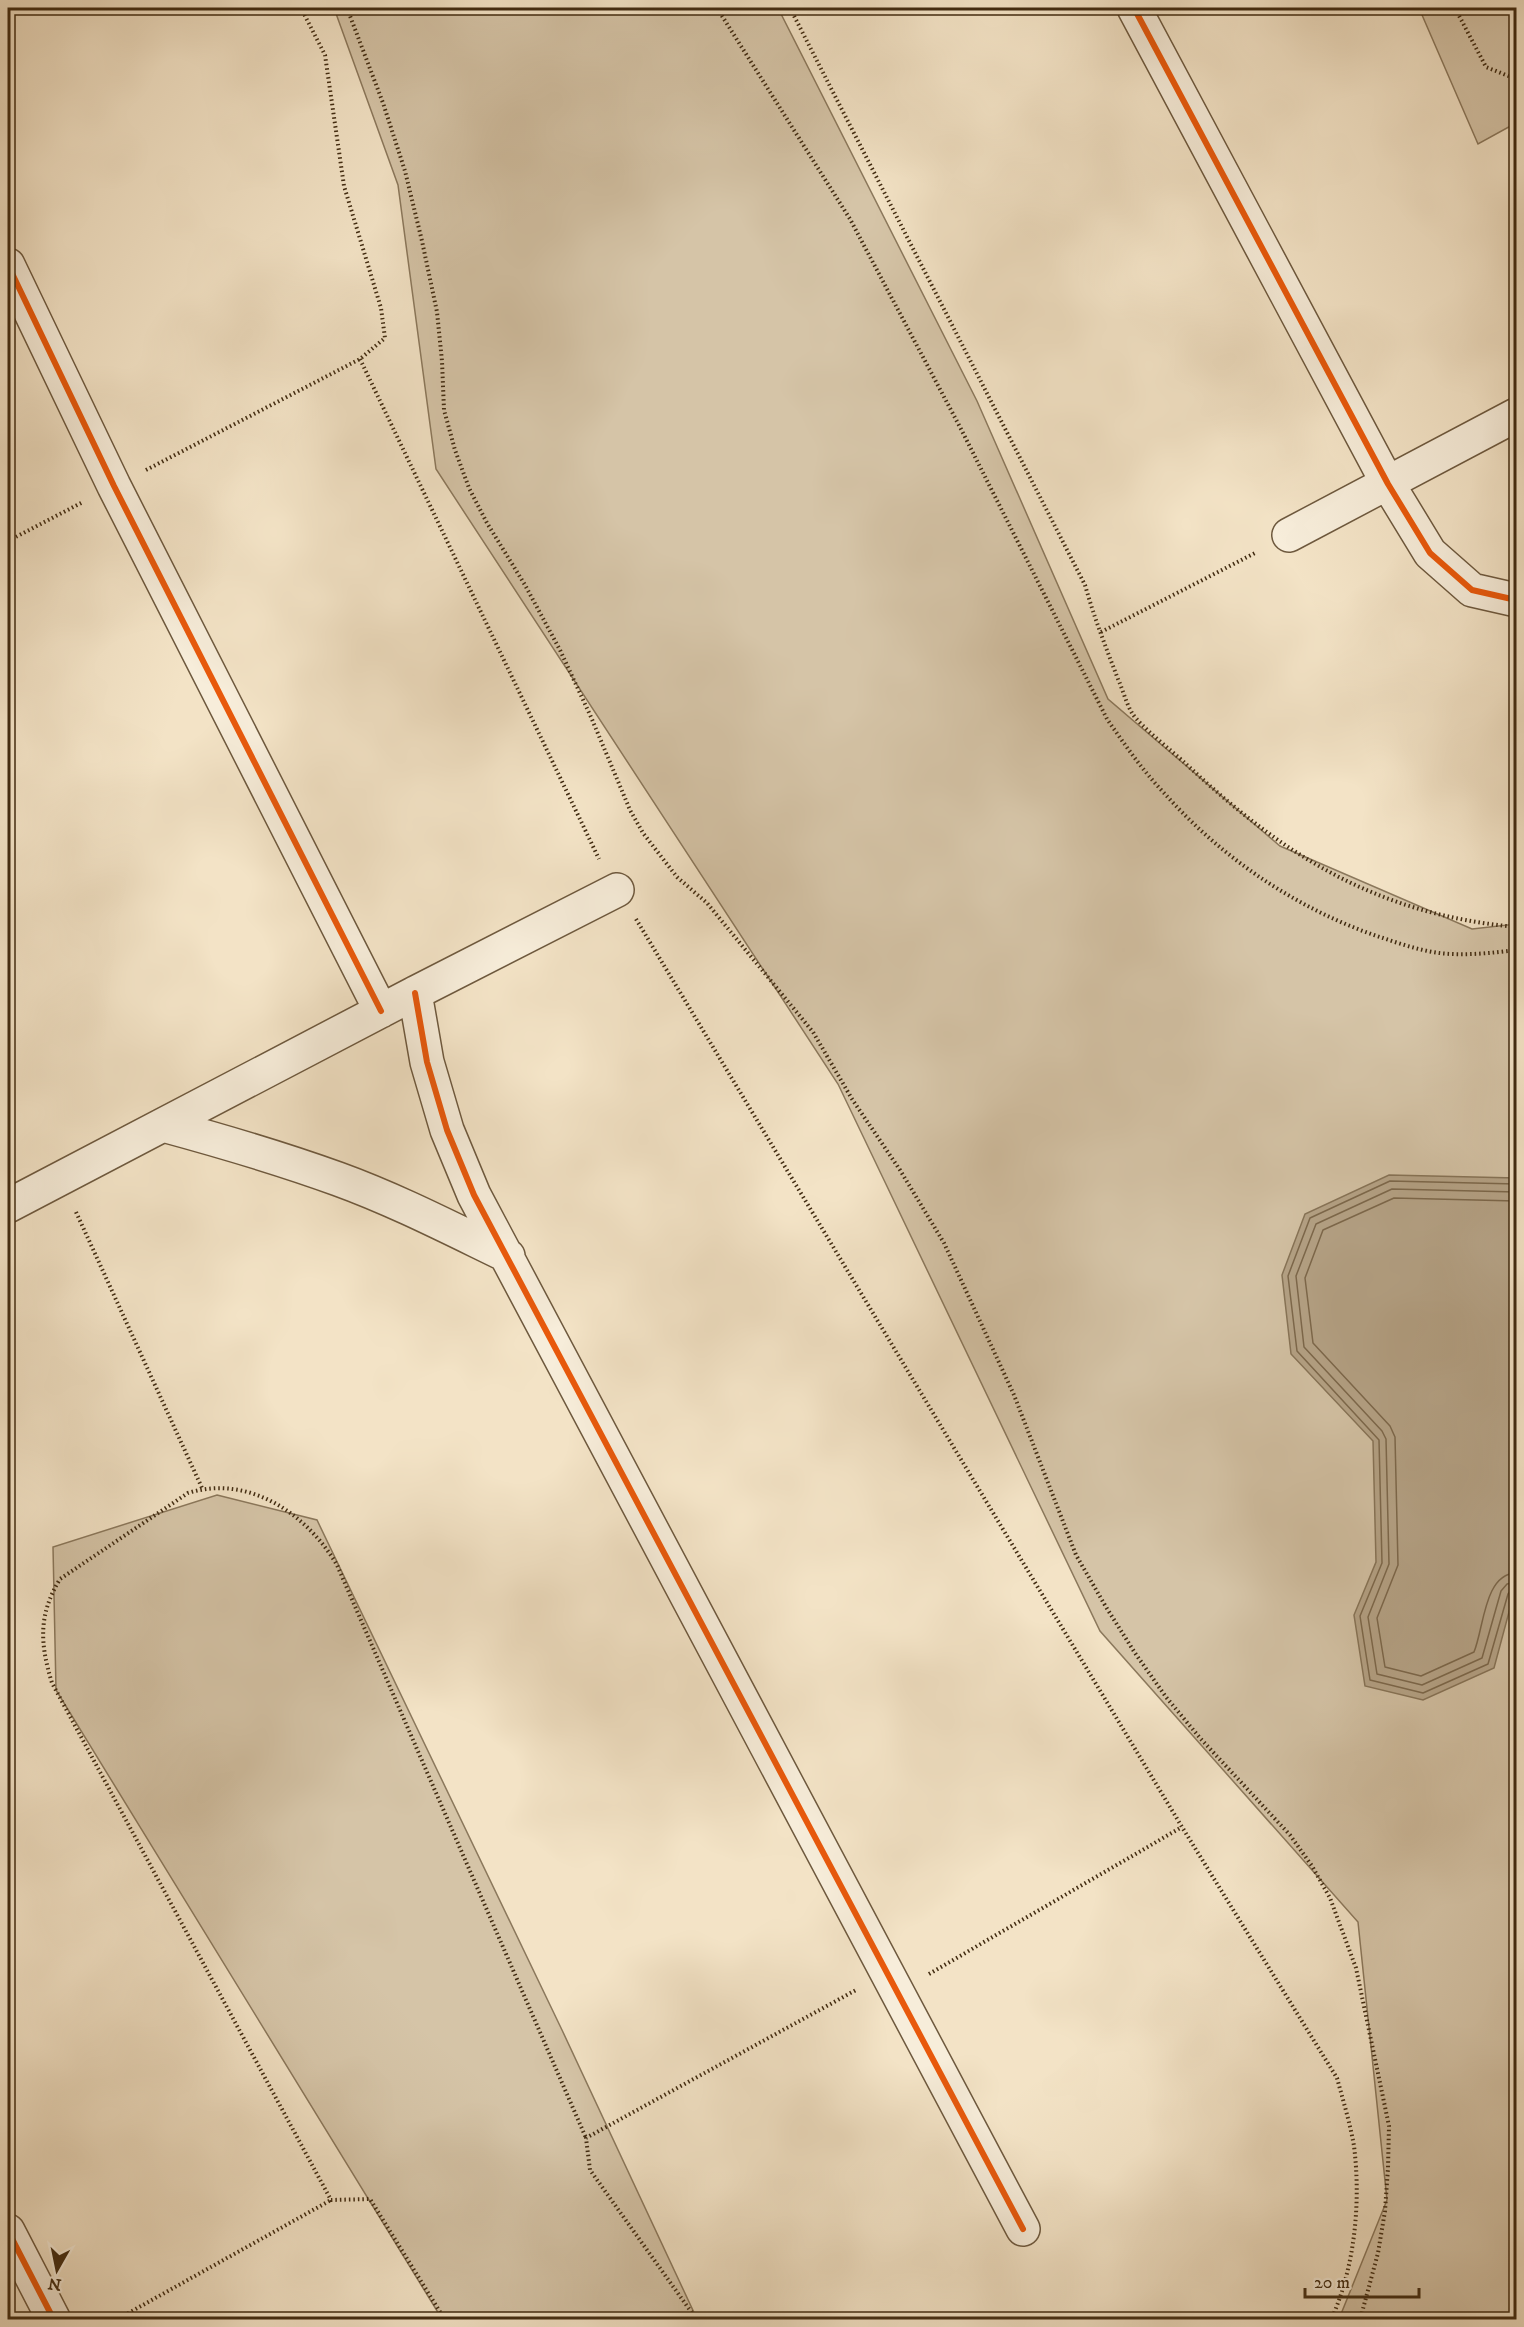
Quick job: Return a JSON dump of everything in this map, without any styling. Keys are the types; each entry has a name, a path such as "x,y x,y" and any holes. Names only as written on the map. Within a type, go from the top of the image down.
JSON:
{"street":[{"path":"1134,8 1388,484 1430,553 1472,590 1516,600"},
{"path":"8,265 114,486 381,1011"},
{"path":"1289,535 1516,415"},
{"path":"8,1206 617,890"},
{"path":"415,993 427,1062 447,1130 474,1195 1023,2229"},
{"path":"163,1125 252,1149 340,1180 425,1215 508,1257"},
{"path":"8,2230 54,2319"}],"path":[{"path":"8,541 360,359 385,338 381,308 344,186 326,55 301,8"},
{"path":"347,8 383,103 405,171 437,312 444,410 455,450 469,488 560,650 630,810 643,832 677,877 707,903 813,1032 852,1099 900,1170 944,1243 1014,1395 1076,1555 1106,1607 1166,1696 1200,1738 1290,1835 1312,1866 1330,1898 1356,1968 1389,2126 1385,2211 1378,2253 1360,2319"},
{"path":"717,8 850,219 961,429 1107,719 1165,795 1234,859 1272,885 1312,908 1353,927 1396,942 1440,953 1490,953 1516,950"},
{"path":"790,8 1085,585 1132,714 1250,821 1289,849 1358,886 1406,905 1446,916 1516,927"},
{"path":"1455,8 1486,67 1516,80"},
{"path":"360,359 605,872 1182,1827 1337,2078 1354,2146 1356,2214 1344,2282 1331,2319"},
{"path":"1101,632 1289,535"},
{"path":"61,1179 202,1488"},
{"path":"331,2200 52,1683 44,1656 42,1643 45,1615 60,1579 188,1493 202,1488 221,1488 250,1493 268,1500 301,1520 332,1557 586,2138 590,2170 697,2319"},
{"path":"586,2138 892,1983 1182,1827"},
{"path":"116,2319 331,2200 370,2199 445,2319"}],"shaded area":[{"path":"334,8 778,8 977,401 1108,699 1280,846 1472,929 1516,924 1516,2319 1339,2319 1387,2200 1358,1922 1100,1631 838,1084 436,469 398,185"},
{"path":"1419,8 1516,8 1516,123 1478,144"},
{"path":"217,1495 317,1520 562,2030 697,2319 442,2319 56,1690 53,1547"}],"water":[{"path":"1389,1175 1516,1178 1516,1586 1494,1668 1423,1700 1365,1686 1354,1615 1376,1562 1373,1441 1291,1354 1282,1275 1305,1214"}],"cycle path":[{"path":"1134,8 1388,484 1430,553 1472,590 1516,600"},
{"path":"8,265 114,486 381,1011"},
{"path":"415,993 427,1062 447,1130 474,1195 1023,2229"},
{"path":"8,2231 54,2320"}]}
